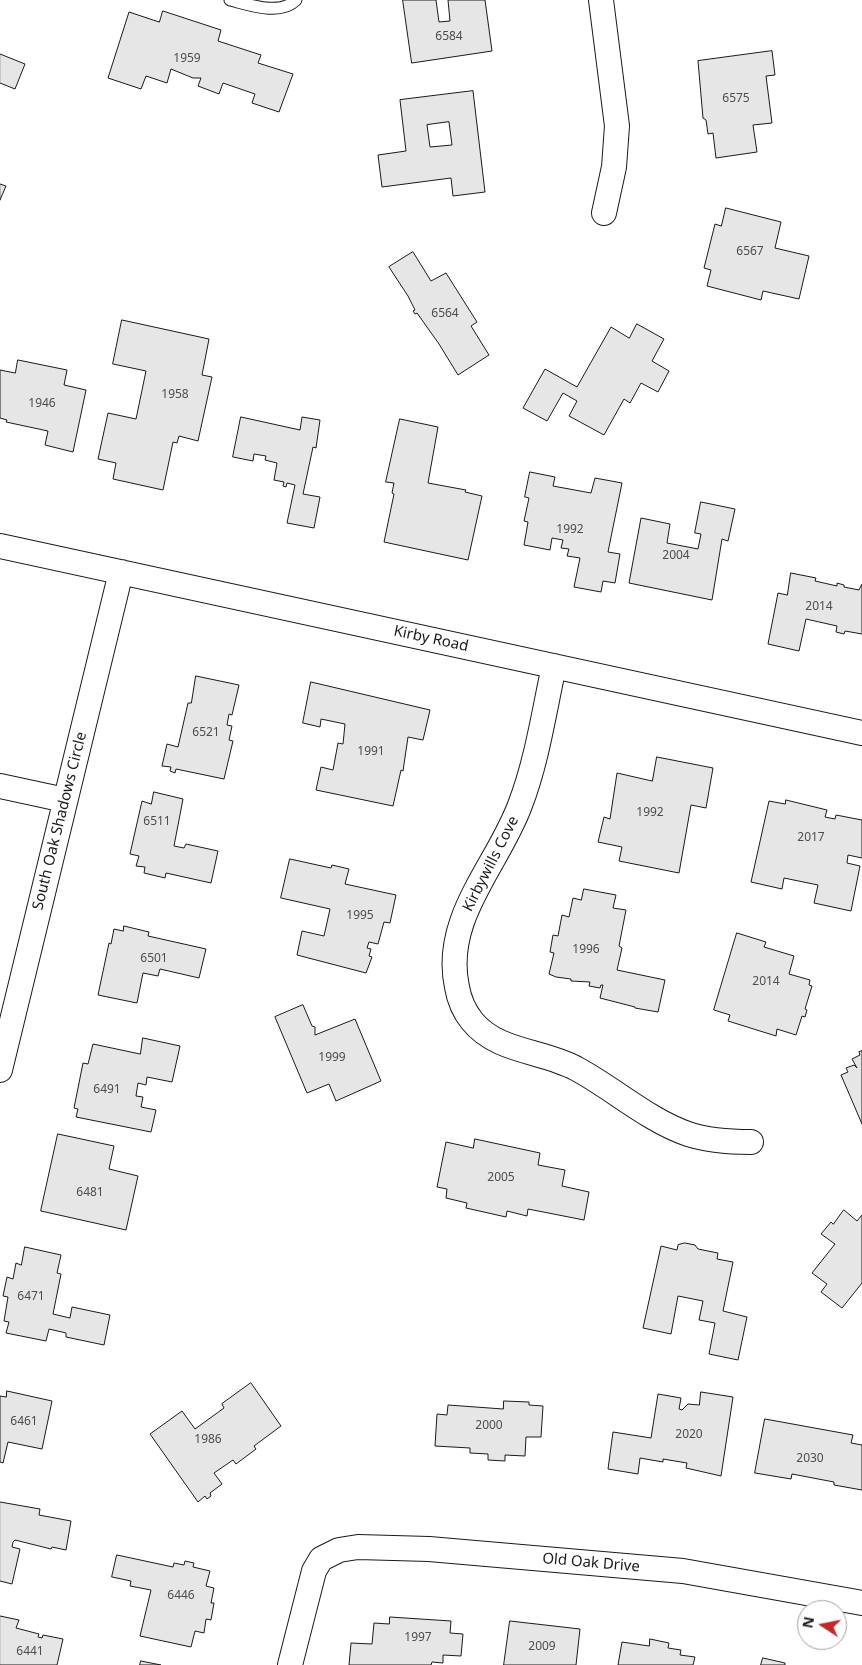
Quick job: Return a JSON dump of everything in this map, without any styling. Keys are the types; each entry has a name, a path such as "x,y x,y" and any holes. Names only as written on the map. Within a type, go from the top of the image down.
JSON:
{"street":[{"path":"601,0 617,126 614,167 604,213"},
{"name":"Kirby Road","path":"0,546 862,733"},
{"name":"South Oak Shadows Circle","path":"0,1070 121,572"},
{"name":"Kirbywills Cove","path":"554,666 531,770 520,806 508,834 475,890 461,924 455,951 454,976 460,1001 472,1021 488,1037 510,1047 568,1064 668,1125 707,1139 752,1142"},
{"path":"0,786 65,800"},
{"name":"Old Oak Drive","path":"290,1665 309,1585 321,1559 338,1550 358,1547 429,1549 683,1571 862,1603"}],"lane":[{"path":"230,0 276,8 289,7 296,0"}],"building":[{"path":"403,0 436,0 439,22 450,21 448,0 485,0 492,51 412,63"},
{"path":"163,11 221,30 218,41 261,55 258,63 293,74 279,112 252,103 255,94 223,83 219,94 198,86 201,78 193,78 171,69 167,83 146,76 141,89 108,78 129,12 159,22"},
{"path":"772,51 775,75 766,76 772,123 753,125 757,152 716,158 713,133 708,134 706,120 703,118 698,61"},
{"path":"0,54 25,64 15,89 0,83"},
{"path":"473,91 485,192 453,196 451,178 382,187 378,155 406,151 400,100","holes":["449,122 452,145 430,147 427,125"]},
{"path":"0,184 6,186 0,200"},
{"path":"726,208 781,222 775,248 809,256 799,299 763,291 761,300 707,286 711,270 704,268 715,224 721,226"},
{"path":"413,252 431,281 446,273 477,322 471,326 489,355 458,375 439,344 417,313 415,314 413,311 415,310 408,296 389,267"},
{"path":"122,320 209,339 202,375 212,377 198,441 179,436 177,443 173,442 163,490 113,479 116,463 98,459 108,413 136,419 146,371 113,364"},
{"path":"637,324 664,339 652,361 669,371 658,392 641,383 630,403 624,399 604,435 569,416 577,401 563,393 547,421 523,408 545,369 577,387 611,327 629,338"},
{"path":"18,360 67,370 64,385 86,390 73,452 45,445 48,431 6,422 7,420 0,418 0,370 15,373"},
{"path":"241,417 300,430 302,417 320,420 316,448 313,447 303,494 320,497 314,528 287,523 295,485 287,483 286,487 283,486 284,482 274,480 277,463 265,460 266,456 254,454 253,461 233,457"},
{"path":"400,419 438,427 428,483 466,490 465,492 482,496 468,560 384,542 394,494 392,493 394,483 386,482"},
{"path":"530,472 555,477 553,486 591,493 595,478 622,483 608,552 620,554 615,583 603,581 601,592 574,587 580,558 567,556 569,549 561,548 563,540 552,538 550,550 524,545 528,522 524,521 529,498 525,497"},
{"path":"701,502 735,509 728,541 722,539 712,600 629,583 641,518 670,524 667,543 698,549 701,534 695,533"},
{"path":"791,573 816,578 815,581 837,586 837,583 844,585 844,587 859,590 862,584 862,634 845,631 844,634 836,632 837,626 806,619 799,651 768,644 778,593 787,595"},
{"path":"196,676 239,685 232,715 229,714 227,725 232,726 229,740 233,741 224,779 176,769 175,773 170,771 171,767 162,766 167,744 178,747 188,703 191,703"},
{"path":"311,682 430,710 423,740 408,737 403,771 401,770 393,806 316,790 321,767 333,770 338,743 343,744 345,724 321,719 320,727 303,723"},
{"path":"657,757 713,768 706,808 691,805 679,873 619,861 622,847 598,842 604,817 610,819 617,773 652,781"},
{"path":"154,792 183,799 174,846 184,848 186,844 218,851 211,883 166,873 165,878 144,873 145,867 136,866 139,856 130,854 142,801 151,804"},
{"path":"786,800 827,810 825,817 835,819 836,815 862,820 862,858 848,855 847,863 860,866 851,911 814,903 818,885 784,878 782,889 751,882 769,801 785,804"},
{"path":"290,859 331,868 332,865 349,869 345,884 396,895 390,923 384,922 378,944 369,942 367,948 371,949 369,956 372,957 366,973 297,955 302,931 324,936 330,909 281,898"},
{"path":"584,889 616,895 613,908 626,910 619,946 622,948 617,970 665,980 658,1012 635,1008 600,998 603,985 600,988 589,986 590,982 571,981 571,979 549,974 554,953 550,952 553,935 558,936 562,915 569,917 573,898 581,900"},
{"path":"124,926 149,932 148,936 206,949 199,978 160,969 158,976 143,973 137,1003 98,995 109,943 111,944 114,929 123,931"},
{"path":"737,933 766,942 764,947 794,956 789,974 810,980 809,985 812,986 805,1009 807,1010 805,1017 802,1016 796,1035 777,1029 776,1036 728,1021 730,1015 714,1010"},
{"path":"303,1005 312,1026 315,1027 315,1035 355,1019 381,1081 336,1101 329,1084 307,1093 275,1017"},
{"path":"143,1038 180,1046 172,1082 147,1077 146,1085 138,1083 136,1096 143,1097 141,1107 156,1110 151,1132 76,1117 78,1109 74,1108 83,1063 88,1064 93,1044 140,1054"},
{"path":"862,1051 862,1124 841,1075 848,1072 846,1068 854,1065 857,1068 852,1059 860,1055 859,1052"},
{"path":"58,1134 114,1146 109,1169 138,1176 126,1230 41,1211"},
{"path":"475,1139 540,1153 538,1165 565,1170 562,1186 589,1192 584,1220 528,1209 527,1216 507,1211 506,1217 466,1208 467,1203 446,1198 447,1189 437,1187 446,1142 473,1148"},
{"path":"844,1210 857,1221 862,1215 862,1283 842,1308 821,1292 827,1284 812,1273 835,1244 821,1234 831,1222 833,1224"},
{"path":"685,1243 695,1245 698,1249 718,1253 717,1259 733,1262 723,1311 747,1317 738,1360 709,1354 715,1323 699,1320 703,1301 678,1296 671,1334 643,1328 661,1246 677,1250 678,1245"},
{"path":"25,1247 61,1255 57,1273 61,1274 53,1314 70,1318 72,1307 110,1315 104,1345 66,1337 66,1333 49,1329 46,1341 6,1333 9,1322 4,1321 8,1297 3,1296 7,1277 13,1279 16,1263 21,1265"},
{"path":"251,1383 281,1426 254,1446 256,1449 236,1464 233,1460 214,1473 222,1484 210,1493 211,1496 207,1499 205,1496 198,1502 150,1434 182,1411 195,1429 224,1408 222,1404"},
{"path":"7,1391 52,1401 42,1449 8,1442 3,1463 0,1462 0,1396 6,1397"},
{"path":"701,1392 733,1397 721,1476 686,1468 687,1463 663,1459 663,1462 640,1458 638,1474 608,1469 613,1432 651,1438 658,1394 681,1398 679,1409 682,1410 688,1404 699,1405"},
{"path":"504,1401 529,1402 529,1405 543,1406 541,1437 526,1437 525,1456 505,1455 505,1461 488,1460 488,1454 470,1453 470,1448 435,1446 437,1414 447,1415 448,1405 503,1409"},
{"path":"765,1419 853,1435 851,1443 862,1445 862,1490 834,1485 834,1482 792,1474 791,1479 755,1473"},
{"path":"0,1502 40,1509 39,1515 71,1521 66,1550 52,1547 51,1549 15,1540 13,1542 12,1547 20,1549 12,1584 0,1581"},
{"path":"117,1555 173,1567 174,1563 184,1565 185,1561 194,1563 193,1567 210,1571 206,1586 214,1588 211,1603 214,1603 211,1620 206,1619 204,1633 195,1631 191,1647 140,1636 151,1590 130,1586 131,1581 112,1577"},
{"path":"0,1616 19,1620 16,1628 39,1634 38,1637 42,1638 43,1635 63,1639 57,1665 0,1665"},
{"path":"390,1617 451,1621 450,1633 463,1634 461,1656 443,1655 443,1663 432,1662 431,1665 349,1665 351,1643 372,1644 374,1623 389,1624"},
{"path":"510,1621 580,1629 576,1665 504,1665"},
{"path":"650,1639 669,1643 668,1648 681,1650 680,1655 695,1657 693,1665 618,1665 622,1642 649,1646"},
{"path":"763,1658 785,1663 785,1665 761,1665"},
{"path":"141,1661 161,1665 140,1665"}]}
